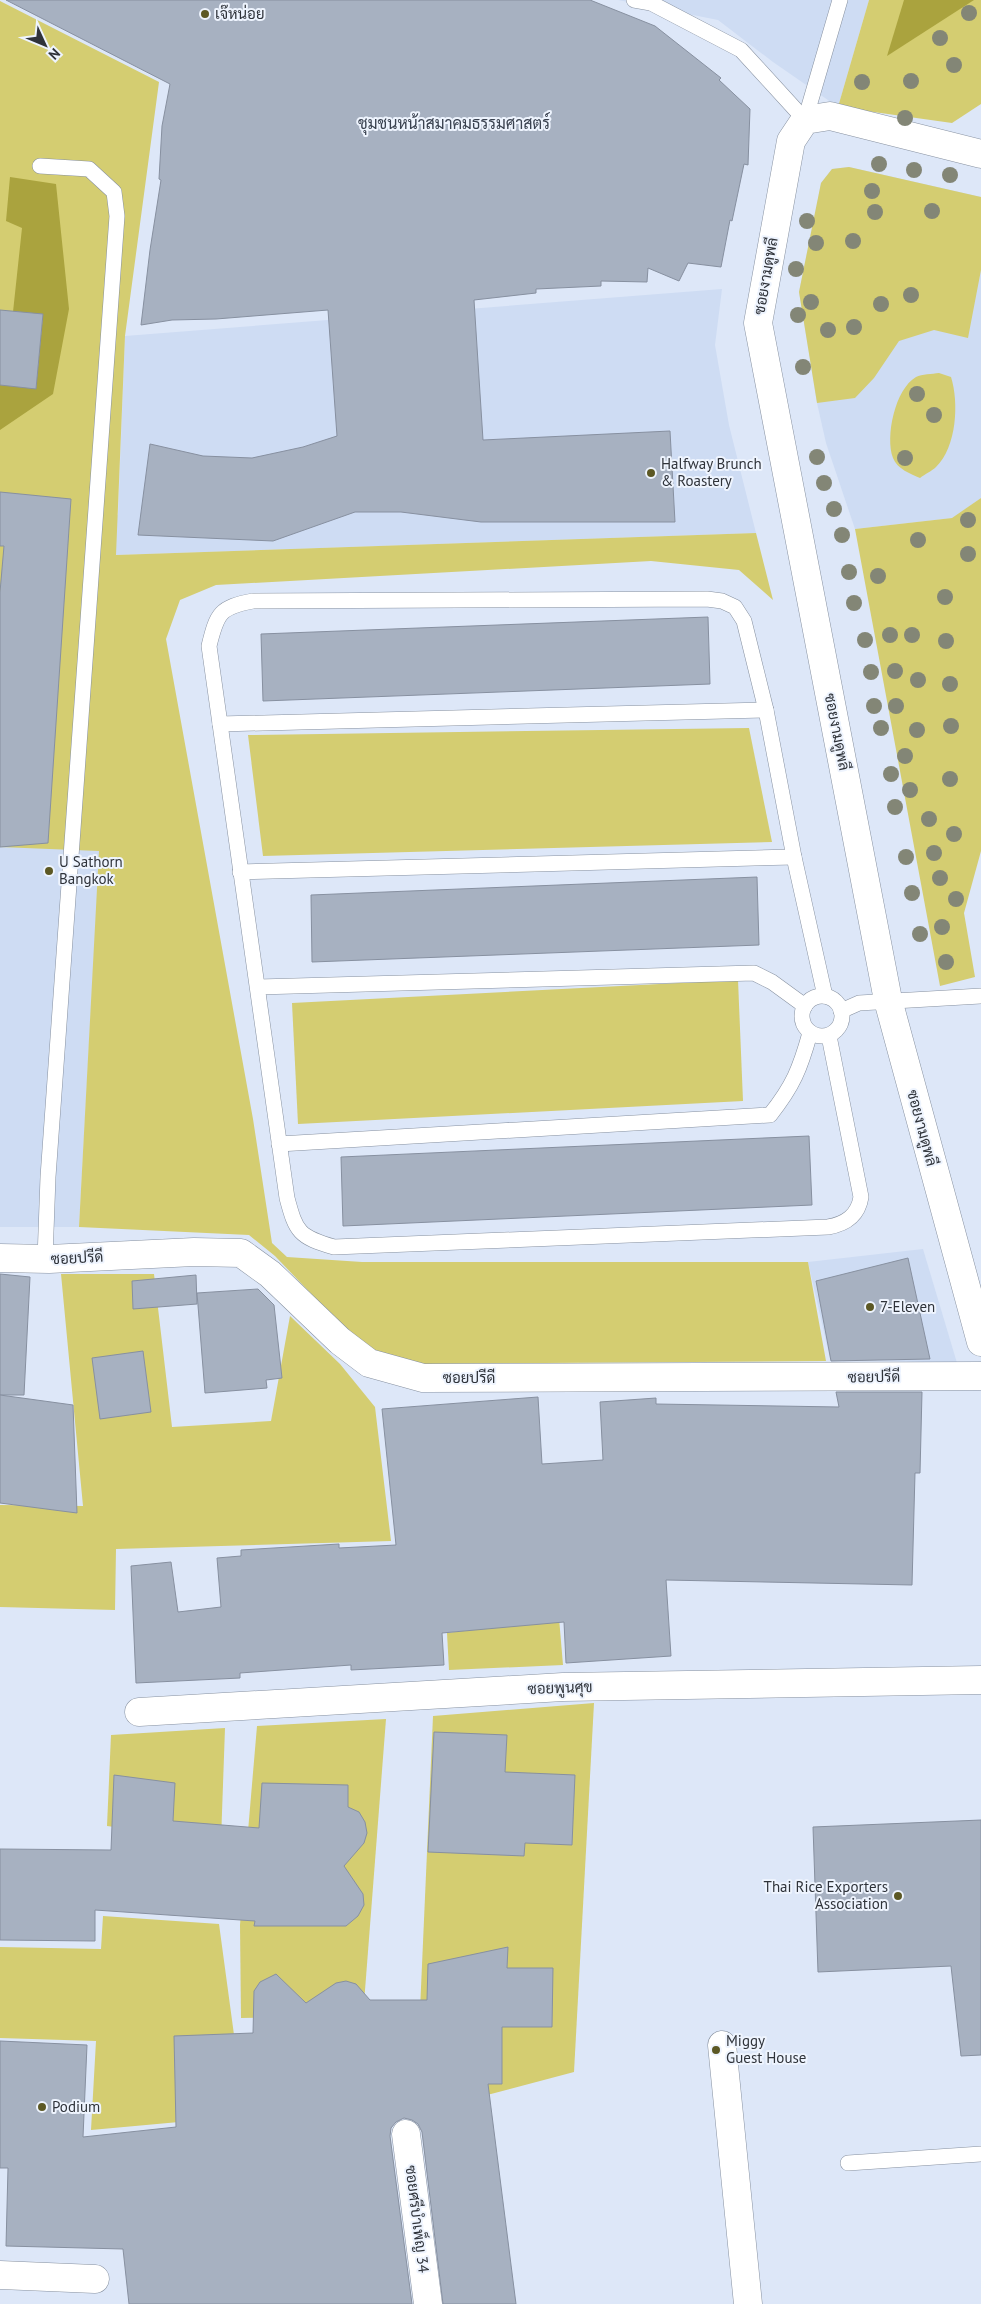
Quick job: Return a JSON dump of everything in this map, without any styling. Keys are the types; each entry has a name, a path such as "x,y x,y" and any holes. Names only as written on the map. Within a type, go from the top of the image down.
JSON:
{"street":[{"path":"805,120 830,116 981,154"},
{"name":"ซอยงามดูพลี","path":"805,120 791,141 758,323 888,1000 981,1342"},
{"name":"ซอยปรีดี","path":"0,1258 45,1259 194,1252 241,1253 270,1274 340,1341 369,1363 422,1378 981,1376"},
{"name":"ซอยพูนศุข","path":"139,1712 563,1687 981,1680"},
{"path":"722,2044 748,2304"},
{"name":"ซอยศรีบำเพ็ญ 34","path":"406,2134 428,2304"},
{"path":"0,2275 95,2279"}],"lane":[{"path":"634,0 651,3 741,50 805,120"},
{"name":"ซอยงามดูพลี","path":"805,120 840,0"},
{"path":"40,166 89,168 114,192 117,216 48,1178 45,1259"},
{"path":"825,996 794,857 766,710 744,621 735,607 722,601 688,600 253,601 227,607 218,618 209,646 287,1198 294,1225 312,1241 334,1247 840,1224 850,1219 860,1207 861,1197 829,1036"},
{"path":"220,724 766,710"},
{"path":"240,872 794,857"},
{"path":"258,987 754,973 772,982 805,1006"},
{"path":"825,996 836,1002 841,1011 842,1021 839,1028 829,1036 816,1036 810,1033 802,1022 805,1006 812,999 825,996"},
{"path":"841,1011 859,1003 981,996"},
{"path":"279,1144 770,1115 788,1091 801,1066 810,1033"},
{"path":"848,2163 981,2154"}],"shaded area":[{"path":"618,0 869,0 838,107 773,62 718,20"},
{"path":"869,0 981,0 981,104 952,123 838,107"},
{"path":"904,0 974,0 887,56"},
{"path":"0,1 159,82 125,336 116,555 756,533 773,600 739,570 651,561 216,585 180,600 166,639 253,1119 272,1243 287,1257 362,1262 808,1262 826,1361 420,1364 363,1348 275,1256 249,1235 79,1227 99,851 0,847"},
{"path":"849,167 981,197 981,498 953,518 855,529 826,443 817,403 799,292 821,183 832,169"},
{"path":"849,167 981,197 981,270 968,338 934,330 899,341 874,378 855,398 817,403 799,292 821,183 832,169"},
{"path":"10,177 56,184 69,309 53,394 0,430 0,385 36,388 43,315 13,312 22,228 6,221"},
{"path":"722,289 715,345 729,425 756,533 116,555 79,1227 0,1227 0,499 118,515 125,336"},
{"path":"939,373 951,377 954,387 955,411 952,436 943,458 934,468 920,478 905,471 895,462 891,449 891,426 897,402 909,383 918,376"},
{"path":"981,498 981,851 964,913 975,977 940,986 855,529 952,518"},
{"path":"749,728 772,842 263,856 248,735"},
{"path":"738,980 743,1101 298,1124 292,1003"},
{"name":"7-Eleven","path":"923,1249 957,1363 830,1359 808,1262"},
{"path":"61,1274 154,1274 172,1427 271,1421 290,1316 340,1364 375,1407 391,1541 116,1549 115,1610 0,1607 0,1505 83,1506"},
{"path":"559,1618 563,1665 449,1670 447,1633"},
{"path":"594,1703 574,2072 491,2094 416,2101 433,1716"},
{"path":"386,1719 363,2016 241,2018 240,1925 257,1726"},
{"path":"225,1728 221,1841 107,1826 111,1735"},
{"path":"103,1916 219,1924 245,2116 91,2130 96,2041 0,2038 0,1947 101,1949"}],"building":[{"path":"6,0 590,0 655,26 721,78 719,80 750,109 748,165 744,164 721,267 688,263 679,281 648,268 647,282 601,281 601,286 536,289 536,293 474,300 483,440 670,431 675,522 481,522 401,512 355,512 273,541 138,535 150,444 203,456 252,458 303,447 337,436 328,310 216,319 172,320 141,325 161,180 159,179 162,126 170,84"},
{"path":"0,310 43,314 36,389 0,385"},
{"path":"0,492 71,499 48,843 0,847 0,592 4,546 0,546"},
{"path":"708,617 710,684 263,701 261,634"},
{"path":"757,877 759,945 312,962 311,895"},
{"path":"809,1136 812,1205 343,1226 341,1157"},
{"name":"7-Eleven","path":"908,1258 930,1359 831,1361 816,1281"},
{"path":"0,1274 30,1277 24,1395 0,1395"},
{"path":"196,1275 197,1304 133,1309 132,1281"},
{"path":"258,1289 274,1305 282,1378 266,1380 267,1388 205,1393 197,1293"},
{"path":"143,1351 151,1412 100,1419 92,1358"},
{"path":"836,1392 922,1392 920,1473 915,1473 912,1585 666,1580 671,1656 566,1663 564,1622 442,1633 444,1665 351,1670 351,1665 240,1673 240,1678 136,1683 131,1566 171,1562 178,1612 221,1607 217,1558 241,1556 241,1550 339,1544 339,1548 396,1545 382,1409 538,1397 542,1464 603,1460 600,1402 656,1398 656,1404 839,1407"},
{"path":"0,1395 73,1405 77,1513 0,1503"},
{"path":"434,1732 507,1735 505,1772 575,1775 572,1845 525,1843 524,1856 428,1852"},
{"path":"114,1775 175,1783 173,1821 259,1828 262,1783 348,1785 348,1807 359,1812 365,1822 367,1833 364,1843 344,1866 363,1894 364,1905 358,1916 346,1926 254,1926 255,1921 95,1910 95,1941 0,1940 0,1849 111,1850"},
{"name":"Thai Rice Exporters Association","path":"981,1820 981,2055 961,2056 951,1966 818,1972 813,1827"},
{"path":"508,1947 507,1968 553,1968 552,2027 502,2027 502,2084 488,2084 516,2304 443,2304 422,2132 418,2124 404,2118 396,2122 391,2128 390,2136 412,2304 129,2304 123,2249 6,2246 8,2168 0,2168 0,2041 87,2045 83,2137 176,2127 174,2036 253,2033 254,1991 260,1982 276,1974 306,2003 336,1983 346,1981 356,1984 370,2000 427,2000 428,1964"}],"place":[{"name":"เจ๊หน่อย","path":"205,14"},
{"name":"Halfway Brunch & Roastery","path":"651,473"},
{"name":"U Sathorn Bangkok","path":"49,871"},
{"name":"7-Eleven","path":"870,1307"},
{"name":"Thai Rice Exporters Association","path":"898,1896"},
{"name":"Miggy Guest House","path":"716,2050"},
{"name":"Podium","path":"42,2107"}],"district":[{"name":"ชุมชนหน้าสมาคมธรรมศาสตร์","path":"454,123"}]}
